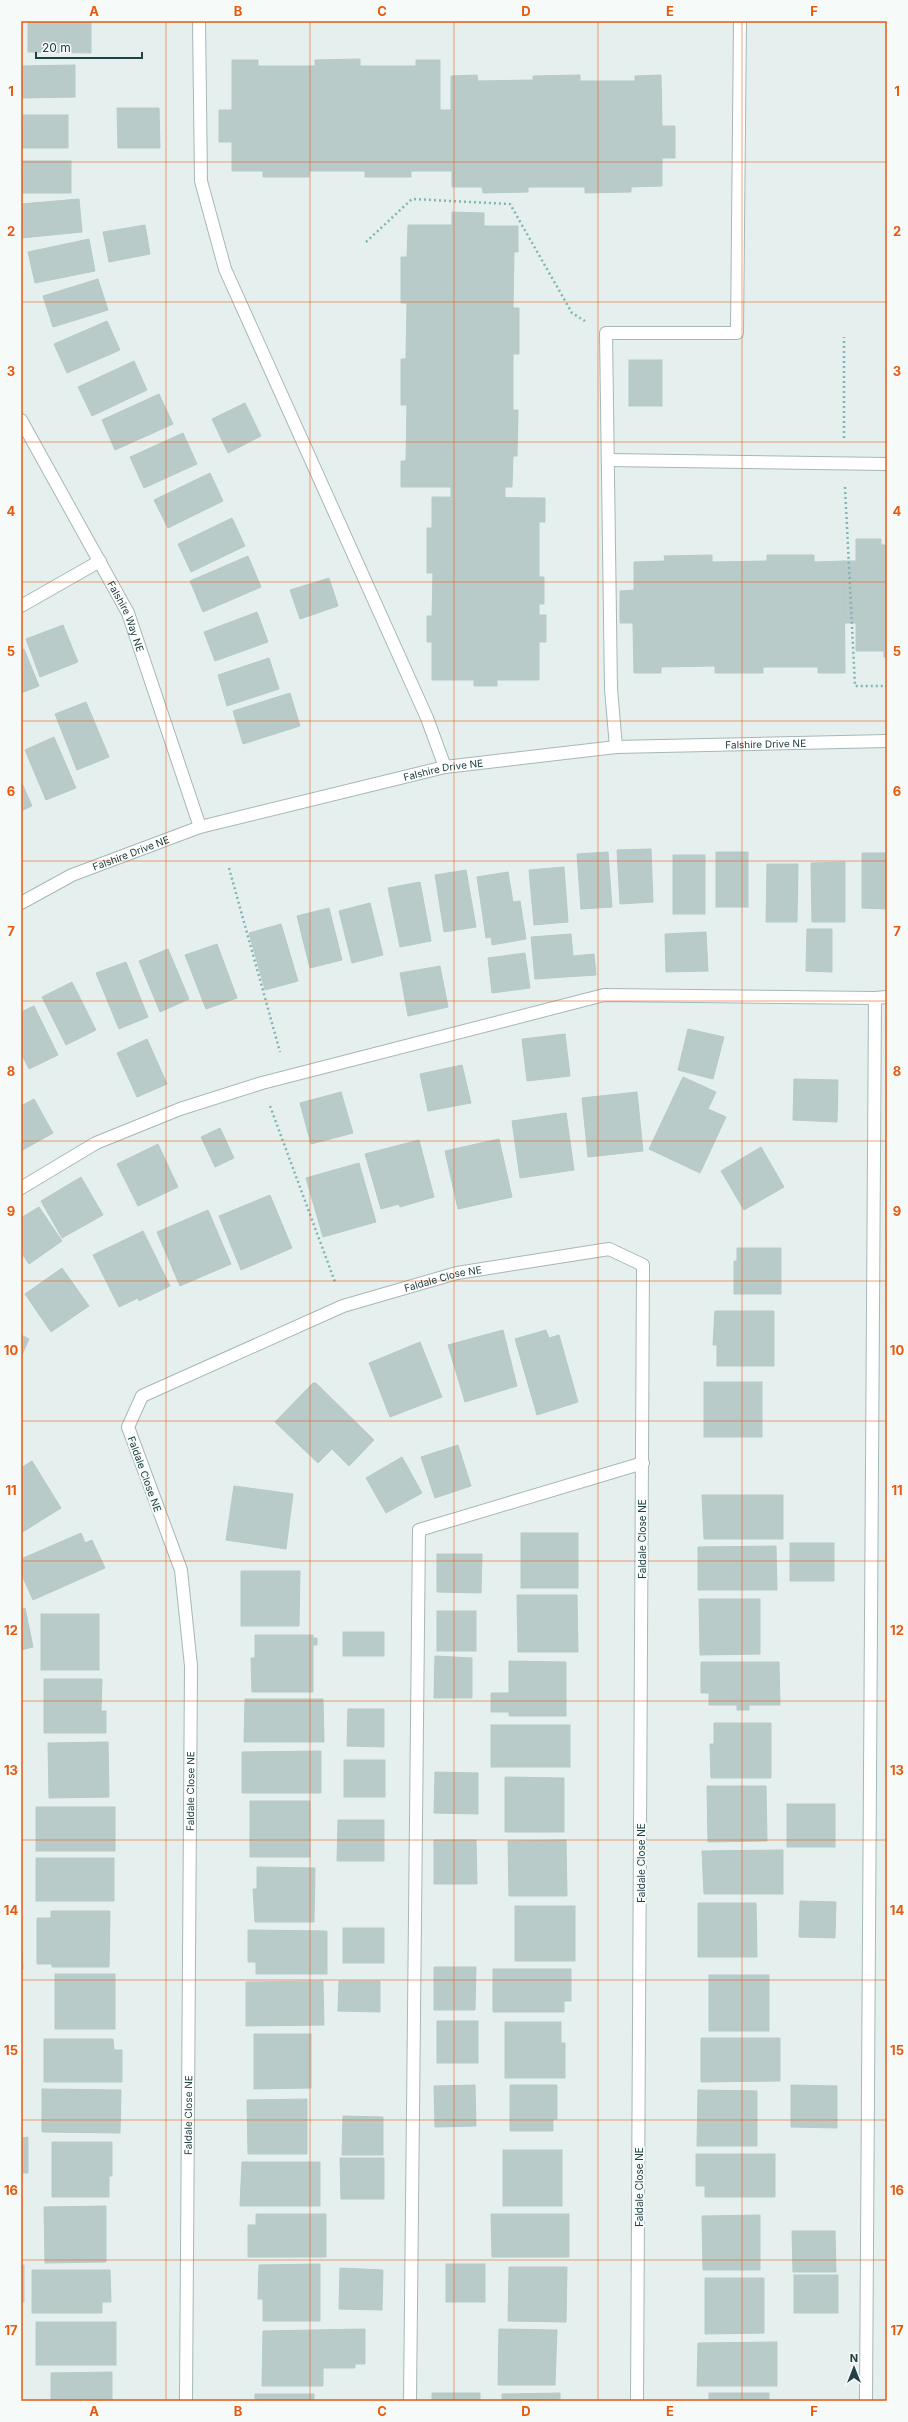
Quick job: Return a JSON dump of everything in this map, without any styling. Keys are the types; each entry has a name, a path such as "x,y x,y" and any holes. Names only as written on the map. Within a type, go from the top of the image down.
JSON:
{"street":[{"path":"199,21 201,181 225,269 427,718 445,767"},
{"path":"616,747 611,689 606,333 738,333 740,21"},
{"name":"Falshire Way NE","path":"21,420 128,613 200,827"},
{"path":"608,460 887,464"},
{"path":"21,606 100,561"},
{"name":"Falshire Drive NE","path":"21,902 72,875 200,827 445,767 616,747 887,741"},
{"path":"21,1188 96,1143 180,1108 262,1083 604,995 881,998 866,2401"},
{"name":"Faldale Close NE","path":"186,2401 191,1666 181,1570 128,1427 142,1396 343,1306 457,1273 609,1249 643,1265 638,2401"},
{"path":"410,2401 419,1530 643,1463"}],"path":[{"path":"366,242 412,199 510,204 572,313 606,333"},
{"path":"844,337 844,464 855,686 887,686"},
{"path":"229,868 287,1077"},
{"path":"262,1083 343,1306"}],"building":[{"path":"28,21 91,21 91,53 28,52"},
{"path":"360,59 360,66 416,66 416,60 440,60 440,110 451,110 451,76 477,75 478,81 533,80 533,76 580,75 580,81 635,81 635,76 661,75 662,126 675,126 675,158 662,158 662,186 631,187 631,192 585,193 585,187 528,187 528,192 483,193 482,187 452,187 452,171 411,171 411,177 365,177 365,171 309,171 309,177 263,177 263,171 232,171 232,142 219,142 219,110 232,110 232,60 258,60 258,66 315,66 315,60"},
{"path":"75,65 75,97 21,98 21,66"},
{"path":"117,108 159,108 160,148 118,148"},
{"path":"21,115 68,115 68,148 21,148"},
{"path":"21,161 71,161 71,193 21,193"},
{"path":"79,199 82,232 21,238 21,204"},
{"path":"452,212 484,213 484,226 518,226 518,252 514,252 513,308 519,308 519,354 513,354 513,410 518,410 517,456 513,456 512,487 401,487 401,461 406,461 407,405 401,405 401,359 406,359 407,303 401,303 401,257 407,257 408,225 452,225"},
{"path":"145,225 150,254 109,262 103,232"},
{"path":"89,239 95,271 35,283 28,252"},
{"path":"98,279 108,310 53,327 43,296"},
{"path":"107,321 120,350 67,373 54,344"},
{"path":"629,360 662,360 662,406 629,406"},
{"path":"134,361 147,390 92,416 78,387"},
{"path":"159,394 173,424 115,450 102,420"},
{"path":"245,403 261,436 228,453 212,419"},
{"path":"183,433 197,464 144,488 130,457"},
{"path":"210,473 223,501 168,528 154,500"},
{"path":"451,487 505,487 505,498 451,498"},
{"path":"432,497 545,498 545,522 539,522 539,577 544,577 544,604 539,604 539,615 546,615 546,642 539,642 539,680 497,680 497,686 474,686 474,680 432,680 432,642 427,642 427,616 432,616 433,573 427,573 427,528 432,528"},
{"path":"232,518 245,546 191,572 178,544"},
{"path":"856,539 881,539 881,545 887,545 887,657 884,657 884,651 856,651"},
{"path":"712,555 712,562 767,561 767,555 814,555 814,562 844,561 845,673 818,673 818,667 763,667 763,673 715,673 715,666 661,667 661,673 634,673 633,623 620,623 620,591 634,590 634,562 665,561 664,556"},
{"path":"248,556 261,587 203,612 190,581"},
{"path":"844,561 856,561 856,623 844,623"},
{"path":"329,578 338,606 300,619 290,590"},
{"path":"257,612 268,642 215,661 204,632"},
{"path":"63,625 78,662 40,677 26,639"},
{"path":"24,649 39,686 21,693 21,650"},
{"path":"269,658 279,689 227,706 218,675"},
{"path":"290,693 300,726 243,744 233,711"},
{"path":"86,702 109,757 77,770 55,714"},
{"path":"54,737 76,788 46,800 25,750"},
{"path":"21,781 32,806 21,811"},
{"path":"651,849 653,902 620,904 617,850"},
{"path":"608,852 612,907 581,909 577,854"},
{"path":"716,852 748,852 748,907 716,907"},
{"path":"862,853 887,853 887,909 862,908"},
{"path":"673,855 705,855 705,914 673,914"},
{"path":"845,862 845,922 812,922 811,863"},
{"path":"767,864 798,864 797,922 766,922"},
{"path":"564,867 568,922 534,925 529,870"},
{"path":"466,870 476,927 444,932 435,875"},
{"path":"508,872 513,902 520,901 526,939 492,945 491,937 486,938 477,877"},
{"path":"420,882 431,941 400,947 388,888"},
{"path":"370,903 383,955 352,963 339,911"},
{"path":"329,908 342,960 310,968 297,916"},
{"path":"281,924 298,981 265,990 249,933"},
{"path":"807,929 832,929 832,972 806,971"},
{"path":"706,932 708,971 666,972 665,934"},
{"path":"571,934 573,956 594,954 596,975 535,979 531,937"},
{"path":"217,944 237,998 206,1009 185,955"},
{"path":"168,949 189,999 160,1012 139,961"},
{"path":"525,953 530,988 492,993 488,958"},
{"path":"126,962 148,1017 119,1029 96,973"},
{"path":"440,966 448,1007 408,1016 400,973"},
{"path":"72,982 96,1030 66,1045 42,997"},
{"path":"34,1006 58,1055 29,1069 21,1053 21,1012"},
{"path":"688,1029 724,1037 713,1079 678,1070"},
{"path":"565,1034 570,1076 527,1081 522,1039"},
{"path":"147,1039 167,1084 137,1097 117,1053"},
{"path":"462,1065 471,1103 428,1111 420,1074"},
{"path":"683,1077 716,1092 708,1109 726,1117 700,1173 649,1149"},
{"path":"794,1079 838,1080 837,1122 793,1120"},
{"path":"341,1092 353,1133 311,1144 300,1103"},
{"path":"637,1092 643,1151 588,1157 582,1098"},
{"path":"34,1099 53,1133 21,1151 21,1106"},
{"path":"566,1113 574,1170 520,1178 512,1121"},
{"path":"220,1128 234,1158 215,1167 201,1137"},
{"path":"499,1139 512,1197 458,1209 445,1151"},
{"path":"419,1140 434,1197 400,1207 399,1204 381,1209 365,1154"},
{"path":"158,1144 178,1187 138,1206 117,1164"},
{"path":"761,1147 784,1187 744,1210 721,1171"},
{"path":"359,1163 376,1222 323,1237 306,1178"},
{"path":"81,1177 103,1215 62,1238 41,1201"},
{"path":"270,1195 292,1248 241,1270 219,1216"},
{"path":"39,1207 62,1241 29,1264 21,1252 21,1218"},
{"path":"208,1210 231,1264 180,1286 157,1232"},
{"path":"143,1231 170,1286 139,1301 138,1298 119,1307 93,1255"},
{"path":"737,1248 781,1248 781,1294 734,1294 734,1261 737,1261"},
{"path":"62,1268 89,1306 51,1332 25,1294"},
{"path":"715,1311 774,1311 774,1366 717,1366 717,1345 713,1345"},
{"path":"503,1330 517,1386 465,1402 448,1345"},
{"path":"546,1330 549,1338 559,1335 578,1402 537,1415 515,1339"},
{"path":"21,1335 29,1339 21,1357"},
{"path":"420,1342 442,1397 390,1417 369,1363"},
{"path":"704,1382 762,1382 762,1437 704,1437"},
{"path":"313,1383 316,1383 374,1440 349,1466 332,1449 318,1463 275,1422"},
{"path":"458,1445 471,1486 435,1498 421,1457"},
{"path":"402,1457 422,1493 386,1513 366,1478"},
{"path":"32,1461 61,1508 21,1533 21,1468"},
{"path":"234,1486 293,1494 286,1549 226,1540"},
{"path":"702,1495 783,1495 783,1539 704,1539"},
{"path":"81,1533 85,1543 92,1540 105,1568 33,1600 21,1573 21,1559"},
{"path":"521,1533 578,1533 578,1588 521,1588"},
{"path":"790,1543 834,1543 834,1581 790,1581"},
{"path":"776,1546 777,1590 698,1590 698,1547"},
{"path":"437,1554 482,1554 481,1593 437,1592"},
{"path":"241,1571 300,1571 299,1626 241,1626"},
{"path":"517,1595 577,1595 578,1652 518,1652"},
{"path":"699,1599 760,1599 760,1654 700,1655"},
{"path":"25,1608 33,1647 21,1650 21,1609"},
{"path":"437,1611 476,1611 476,1651 437,1651"},
{"path":"41,1614 99,1614 99,1670 41,1670"},
{"path":"343,1632 384,1632 384,1656 343,1656"},
{"path":"255,1635 313,1635 313,1638 317,1638 317,1645 313,1645 313,1692 252,1692 251,1658 255,1658"},
{"path":"435,1656 472,1658 472,1698 434,1698"},
{"path":"509,1661 566,1662 566,1716 509,1716 509,1712 491,1712 491,1693 509,1693"},
{"path":"701,1662 779,1662 780,1705 749,1705 749,1710 737,1710 737,1705 709,1705 709,1693 701,1693"},
{"path":"44,1679 102,1679 101,1711 106,1711 106,1733 44,1733"},
{"path":"245,1699 323,1699 324,1742 244,1742"},
{"path":"348,1709 384,1709 384,1747 347,1746"},
{"path":"714,1723 771,1723 771,1778 711,1778 710,1744 714,1744"},
{"path":"491,1725 570,1725 570,1767 491,1767"},
{"path":"108,1742 109,1797 49,1798 48,1743"},
{"path":"321,1751 321,1793 242,1793 242,1752"},
{"path":"344,1760 385,1760 385,1797 344,1797"},
{"path":"435,1772 478,1773 478,1814 434,1813"},
{"path":"505,1777 564,1778 564,1832 505,1832"},
{"path":"707,1786 766,1786 767,1841 708,1842"},
{"path":"250,1801 310,1801 310,1857 250,1857"},
{"path":"787,1804 835,1804 835,1847 787,1847"},
{"path":"36,1807 115,1807 115,1851 36,1851"},
{"path":"338,1820 384,1820 384,1861 337,1861"},
{"path":"434,1840 476,1840 477,1884 434,1884"},
{"path":"566,1840 567,1896 509,1896 508,1841"},
{"path":"783,1850 783,1894 704,1894 702,1851"},
{"path":"36,1858 114,1858 114,1901 36,1901"},
{"path":"257,1867 315,1868 314,1922 255,1922 253,1889 257,1889"},
{"path":"800,1901 836,1902 835,1938 799,1937"},
{"path":"698,1903 756,1903 757,1957 698,1957"},
{"path":"515,1906 575,1906 575,1961 515,1961"},
{"path":"51,1911 110,1911 109,1967 52,1967 52,1964 37,1964 37,1918 51,1918"},
{"path":"21,1928 23,1969 21,1970"},
{"path":"343,1928 384,1928 384,1963 343,1963"},
{"path":"248,1930 327,1931 327,1974 256,1974 256,1962 248,1962"},
{"path":"434,1967 476,1967 475,2010 434,2010"},
{"path":"493,1969 571,1969 571,2001 564,2001 564,2012 493,2012"},
{"path":"55,1974 115,1974 115,2029 55,2029"},
{"path":"709,1975 769,1975 769,2031 709,2031"},
{"path":"323,1981 324,2025 246,2026 246,1982"},
{"path":"339,1981 380,1981 380,2012 338,2011"},
{"path":"437,2021 478,2021 478,2063 437,2063"},
{"path":"505,2022 561,2022 561,2043 565,2043 565,2078 505,2078"},
{"path":"254,2034 311,2034 311,2088 254,2089"},
{"path":"701,2038 780,2038 780,2081 701,2082"},
{"path":"44,2039 113,2039 114,2050 122,2050 122,2082 44,2082"},
{"path":"475,2085 476,2126 435,2127 434,2086"},
{"path":"510,2085 557,2085 557,2119 553,2119 553,2131 510,2131"},
{"path":"791,2085 837,2086 837,2128 791,2127"},
{"path":"42,2089 121,2090 120,2133 42,2132"},
{"path":"698,2090 757,2091 757,2146 697,2146"},
{"path":"307,2099 307,2154 248,2154 247,2100"},
{"path":"343,2116 383,2117 383,2155 342,2155"},
{"path":"28,2137 28,2173 21,2173 21,2138"},
{"path":"52,2142 112,2142 112,2176 109,2176 109,2197 52,2197"},
{"path":"503,2150 562,2150 562,2206 503,2206"},
{"path":"696,2154 775,2154 775,2197 705,2197 705,2186 696,2186"},
{"path":"340,2158 384,2158 384,2199 341,2199"},
{"path":"242,2162 320,2162 320,2206 240,2206"},
{"path":"106,2206 106,2262 45,2263 44,2207"},
{"path":"256,2214 326,2214 326,2257 248,2257 248,2225 256,2225"},
{"path":"491,2214 569,2214 569,2257 492,2257"},
{"path":"760,2215 760,2270 703,2270 702,2216"},
{"path":"792,2231 835,2231 836,2272 793,2272"},
{"path":"320,2264 320,2321 263,2321 263,2299 258,2299 259,2265"},
{"path":"446,2264 485,2264 485,2302 446,2302"},
{"path":"21,2265 24,2265 24,2302 21,2302"},
{"path":"509,2267 567,2267 566,2322 508,2321"},
{"path":"340,2268 383,2270 382,2310 339,2309"},
{"path":"32,2270 110,2270 111,2302 102,2302 102,2313 32,2313"},
{"path":"794,2275 838,2275 838,2313 794,2313"},
{"path":"705,2278 764,2278 764,2333 705,2334"},
{"path":"36,2322 116,2322 116,2365 36,2365"},
{"path":"365,2329 365,2364 355,2364 355,2368 323,2368 323,2386 262,2386 263,2331"},
{"path":"499,2329 557,2330 555,2385 498,2385"},
{"path":"777,2342 777,2386 697,2386 698,2343"},
{"path":"112,2372 112,2401 51,2401 51,2373"},
{"path":"432,2393 480,2393 480,2401 432,2401"},
{"path":"560,2393 560,2401 502,2401 502,2394"},
{"path":"709,2393 769,2393 769,2401 709,2401"},
{"path":"255,2394 314,2394 314,2401 255,2401"}]}
